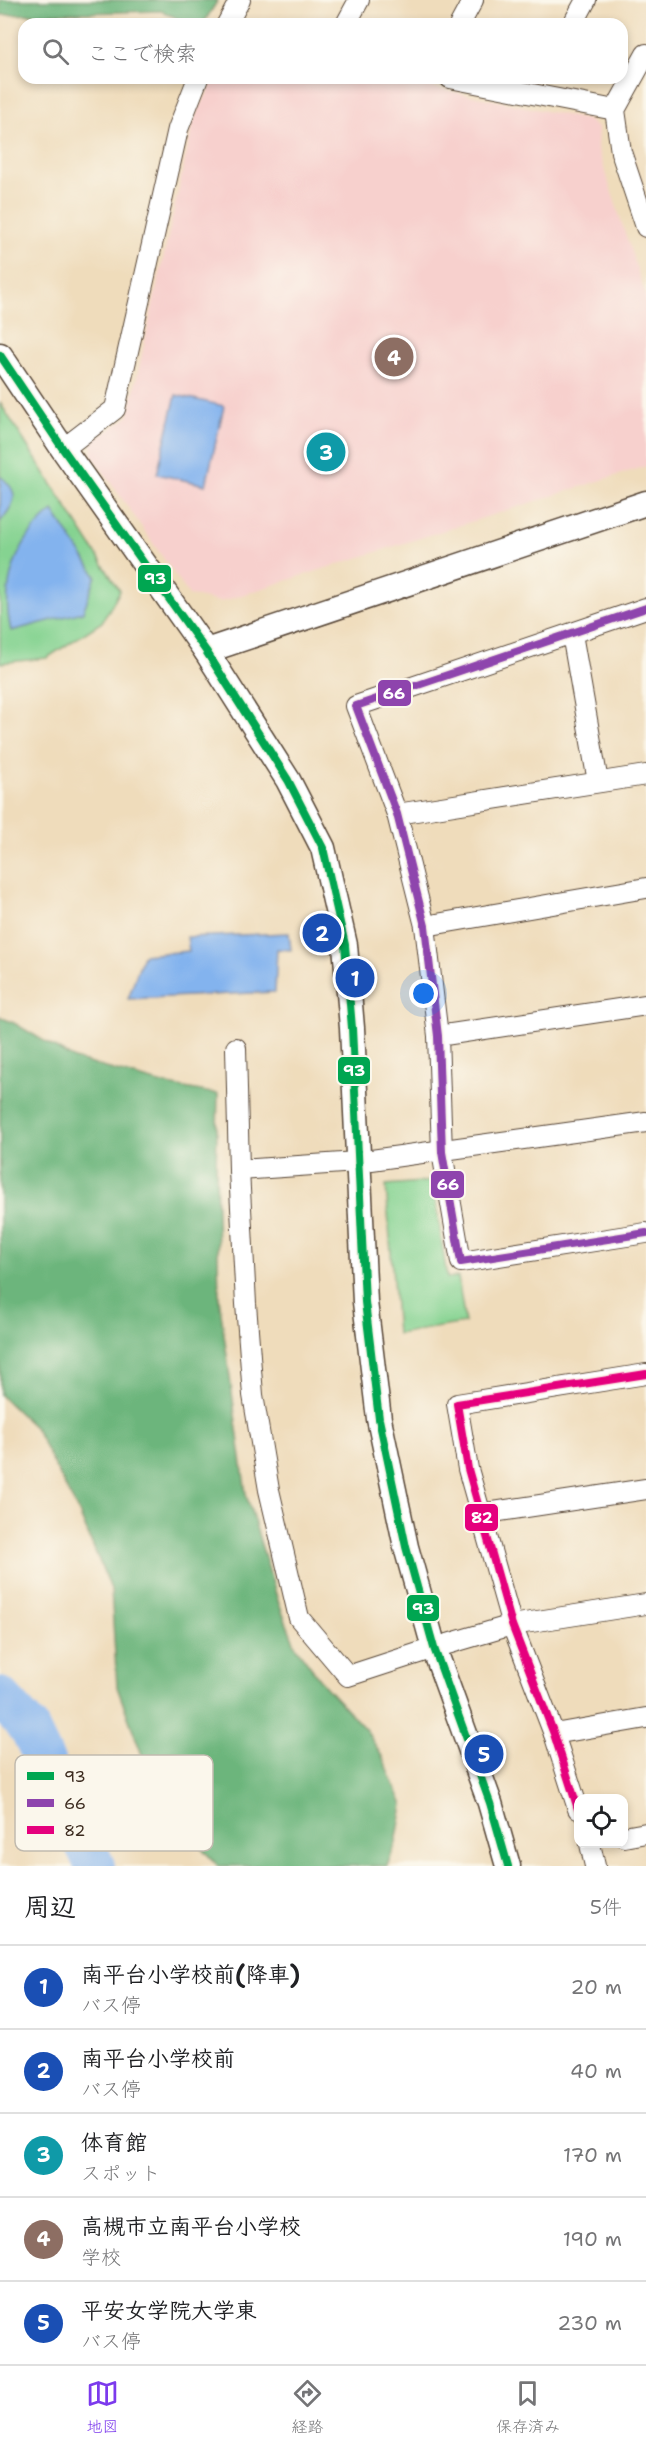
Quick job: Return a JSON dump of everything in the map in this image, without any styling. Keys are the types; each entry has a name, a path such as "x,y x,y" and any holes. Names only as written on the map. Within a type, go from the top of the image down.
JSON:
{"street":[{"path":"230,18 240,0"},
{"path":"349,18 359,0"},
{"path":"463,18 473,0"},
{"path":"576,18 586,0"},
{"path":"646,54 615,111 621,152 646,227"},
{"path":"63,449 115,409 178,129 196,84"},
{"path":"517,84 539,86 615,111"},
{"path":"0,355 63,449 206,651 288,780 323,848 345,945 352,1028 365,1302 379,1419 406,1547 434,1648 482,1780 508,1866"},
{"path":"206,651 646,503"},
{"path":"646,608 356,706 397,814 425,926 438,1036 442,1152 461,1262 646,1233"},
{"path":"572,634 598,782"},
{"path":"397,814 646,775"},
{"path":"425,926 646,888"},
{"path":"438,1036 646,1005"},
{"path":"236,1048 239,1170 253,1395 269,1490 299,1618 348,1676 512,1626 646,1604"},
{"path":"239,1170 357,1162 442,1152 646,1122"},
{"path":"574,1794 554,1734 512,1626 468,1469 457,1404 646,1374"},
{"path":"480,1514 646,1489"},
{"path":"554,1734 646,1719"},
{"path":"628,1835 646,1833"},
{"path":"591,1848 595,1866"}],"shaded area":[{"path":"212,84 417,84 588,120 598,128 597,147 646,297 646,466 220,602 189,595 91,454 93,441 128,417 194,119"}],"green space":[{"path":"0,0 218,0 207,18 177,18 162,11 0,15"},
{"path":"0,403 120,591 102,622 47,658 0,663"},
{"path":"0,1017 74,1059 163,1084 218,1094 216,1168 219,1298 246,1494 279,1604 296,1647 324,1685 366,1730 383,1758 403,1805 396,1843 387,1866 218,1866 204,1851 213,1851 213,1755 142,1755 117,1687 111,1589 79,1513 35,1428 0,1395"},
{"path":"433,1181 447,1278 458,1277 465,1323 397,1334 386,1185"}],"water":[{"path":"176,395 224,406 206,485 157,474"},
{"path":"0,476 11,488 14,499 0,522"},
{"path":"53,511 96,576 83,612 11,631 8,597 14,565 29,536"},
{"path":"289,933 291,950 277,949 275,992 128,999 143,955 189,951 187,937"}],"waterway":[{"path":"0,1697 29,1728 42,1755"},
{"path":"88,1851 95,1866"}],"transit line":[{"name":"93","path":"0,355 63,449 206,651 288,780 323,848 345,945 352,1028 365,1302 379,1419 406,1547 434,1648 490,1803 508,1866"},
{"name":"66","path":"646,608 356,706 397,814 425,926 438,1036 442,1152 461,1262 646,1233"},
{"name":"82","path":"574,1796 554,1734 512,1625 468,1469 457,1404 646,1374"}],"place":[{"name":"高槻市立南平台小学校","path":"394,357"},
{"name":"体育館","path":"326,452"},
{"name":"南平台小学校前","path":"322,933"},
{"name":"南平台小学校前(降車)","path":"355,978"},
{"name":"平安女学院大学東","path":"484,1754"}]}
